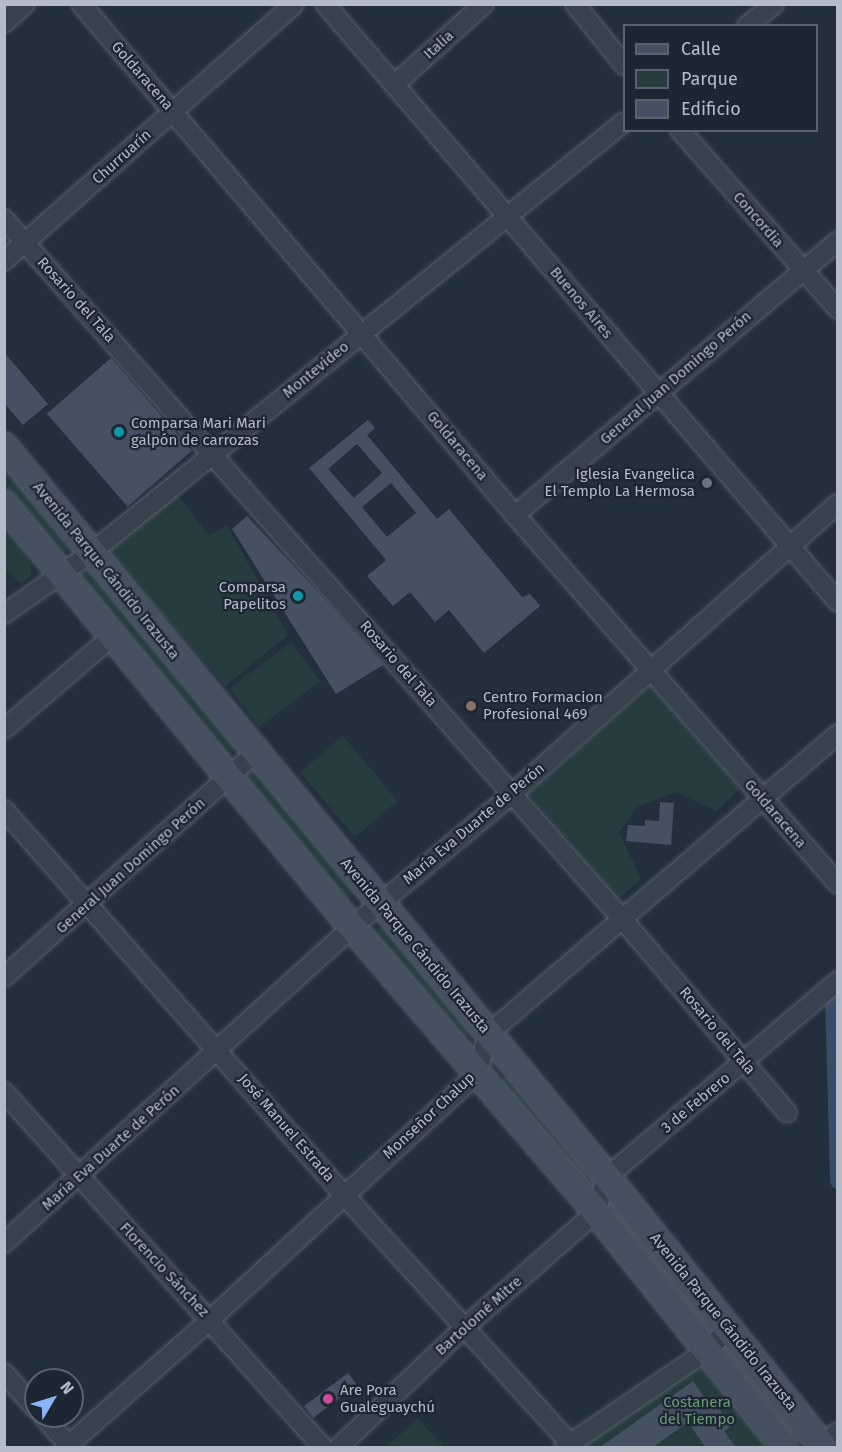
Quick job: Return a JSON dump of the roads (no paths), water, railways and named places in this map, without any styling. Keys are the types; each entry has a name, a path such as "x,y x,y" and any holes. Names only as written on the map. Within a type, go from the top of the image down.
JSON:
{"main road":[{"name":"Avenida Parque Cándido Irazusta","path":"4,446 255,753 608,1177 728,1328 826,1443"},
{"name":"Avenida Parque Cándido Irazusta","path":"4,504 59,573 231,777 352,927 709,1348 785,1448"}],"street":[{"path":"4,23 25,4"},
{"name":"Goldaracena","path":"81,4 515,515 837,884"},
{"name":"Churruarín","path":"4,261 294,4"},
{"name":"Buenos Aires","path":"325,4 837,602"},
{"name":"Italia","path":"394,85 484,4"},
{"path":"575,4 623,64"},
{"path":"749,24 774,4"},
{"name":"Montevideo","path":"4,614 59,573 91,553 623,123"},
{"name":"Concordia","path":"682,132 837,309"},
{"name":"Rosario del Tala","path":"4,219 623,920 787,1113"},
{"name":"General Juan Domingo Perón","path":"515,515 837,241"},
{"name":"María Eva Duarte de Perón","path":"4,1243 80,1179 379,903 512,795 837,504"},
{"path":"4,729 113,636"},
{"path":"488,1034 837,734"},
{"name":"General Juan Domingo Perón","path":"4,977 88,905 255,753"},
{"name":"José Manuel Estrada","path":"4,810 344,1195 465,1327 567,1445"},
{"name":"3 de Febrero","path":"608,1177 744,1063 837,981"},
{"name":"Monseñor Chalup","path":"68,1447 210,1320 477,1074 488,1034"},
{"name":"Florencio Sánchez","path":"4,1092 323,1448"},
{"name":"Bartolomé Mitre","path":"338,1448 465,1327 596,1212 608,1177"},
{"path":"567,1445 709,1348 728,1328"},
{"path":"4,1373 24,1395"},
{"path":"53,1428 68,1447"}],"waterway":[{"path":"833,997 838,1181"}],"place":[{"name":"Comparsa Mari Mari galpón de carrozas","path":"119,432"},
{"name":"Iglesia Evangelica El Templo La Hermosa","path":"707,483"},
{"name":"Comparsa Papelitos","path":"298,596"},
{"name":"Centro Formacion Profesional 469","path":"471,706"},
{"name":"Are Pora Gualeguaychú","path":"328,1399"}],"park label":[{"name":"Costanera del Tiempo","path":"697,1410"}]}
